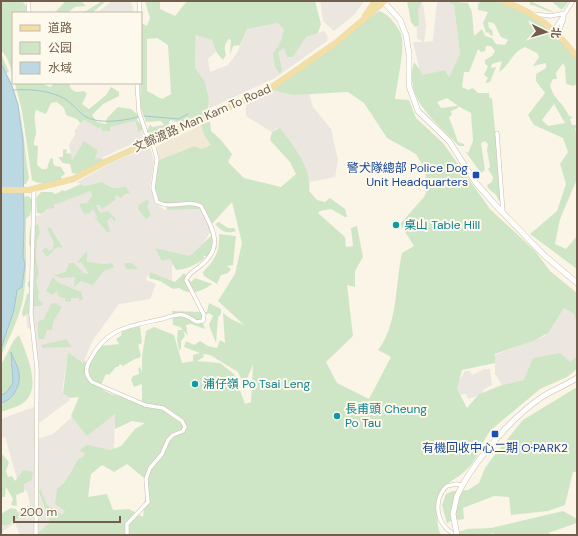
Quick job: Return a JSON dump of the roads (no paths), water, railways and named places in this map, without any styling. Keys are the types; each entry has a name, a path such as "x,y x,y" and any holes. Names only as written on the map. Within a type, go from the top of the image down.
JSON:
{"main road":[{"name":"文錦渡路 Man Kam To Road","path":"361,21 375,1"},
{"name":"文錦渡路 Man Kam To Road","path":"1,190 32,189 73,180 107,161 270,88 337,42 384,1"},
{"path":"502,1 534,14 556,33 577,57"}],"street":[{"path":"28,1 29,12"},
{"path":"139,1 140,12"},
{"path":"384,1 400,20 406,35 409,54 409,86 418,111 449,141 476,182 503,213 545,256 577,283"},
{"path":"556,33 572,1"},
{"path":"534,14 551,16 566,13"},
{"path":"556,33 566,13"},
{"path":"126,535 127,524 148,502 146,479 150,468 162,454 168,440 173,435 183,431 185,427 182,421 163,408 145,405 92,382 88,378 86,368 96,350 105,339 111,334 133,324 175,315 184,315 197,322 203,321 204,315 186,280 189,275 214,252 215,244 213,232 201,206 189,204 166,206 157,202 152,188 157,159 138,108 137,84"},
{"path":"497,133 503,213"},
{"path":"32,189 31,314 37,369 36,535"},
{"path":"458,535 453,514 457,496 463,485 494,442 514,420 543,396 577,378"},
{"path":"458,535 450,532 443,525 440,520 438,506 441,494 447,486 456,484 463,485"}],"water":[{"path":"1,63 12,86 18,105 23,141 23,257 25,264 22,287 17,290 14,310 1,349"},
{"path":"11,352 17,365 19,383 12,396 1,403 1,395 6,393 13,383"}],"waterway":[{"path":"13,90 36,90 54,94 66,99 83,115 95,120 117,121 138,117"},
{"path":"144,116 179,119 188,114"}],"place":[{"name":"警犬隊總部 Police Dog Unit Headquarters","path":"476,175"},
{"name":"桌山 Table Hill","path":"396,225"},
{"name":"浦仔嶺 Po Tsai Leng","path":"195,384"},
{"name":"長甫頭 Cheung Po Tau","path":"337,416"},
{"name":"有機回收中心二期 O·PARK2","path":"495,434"}]}
